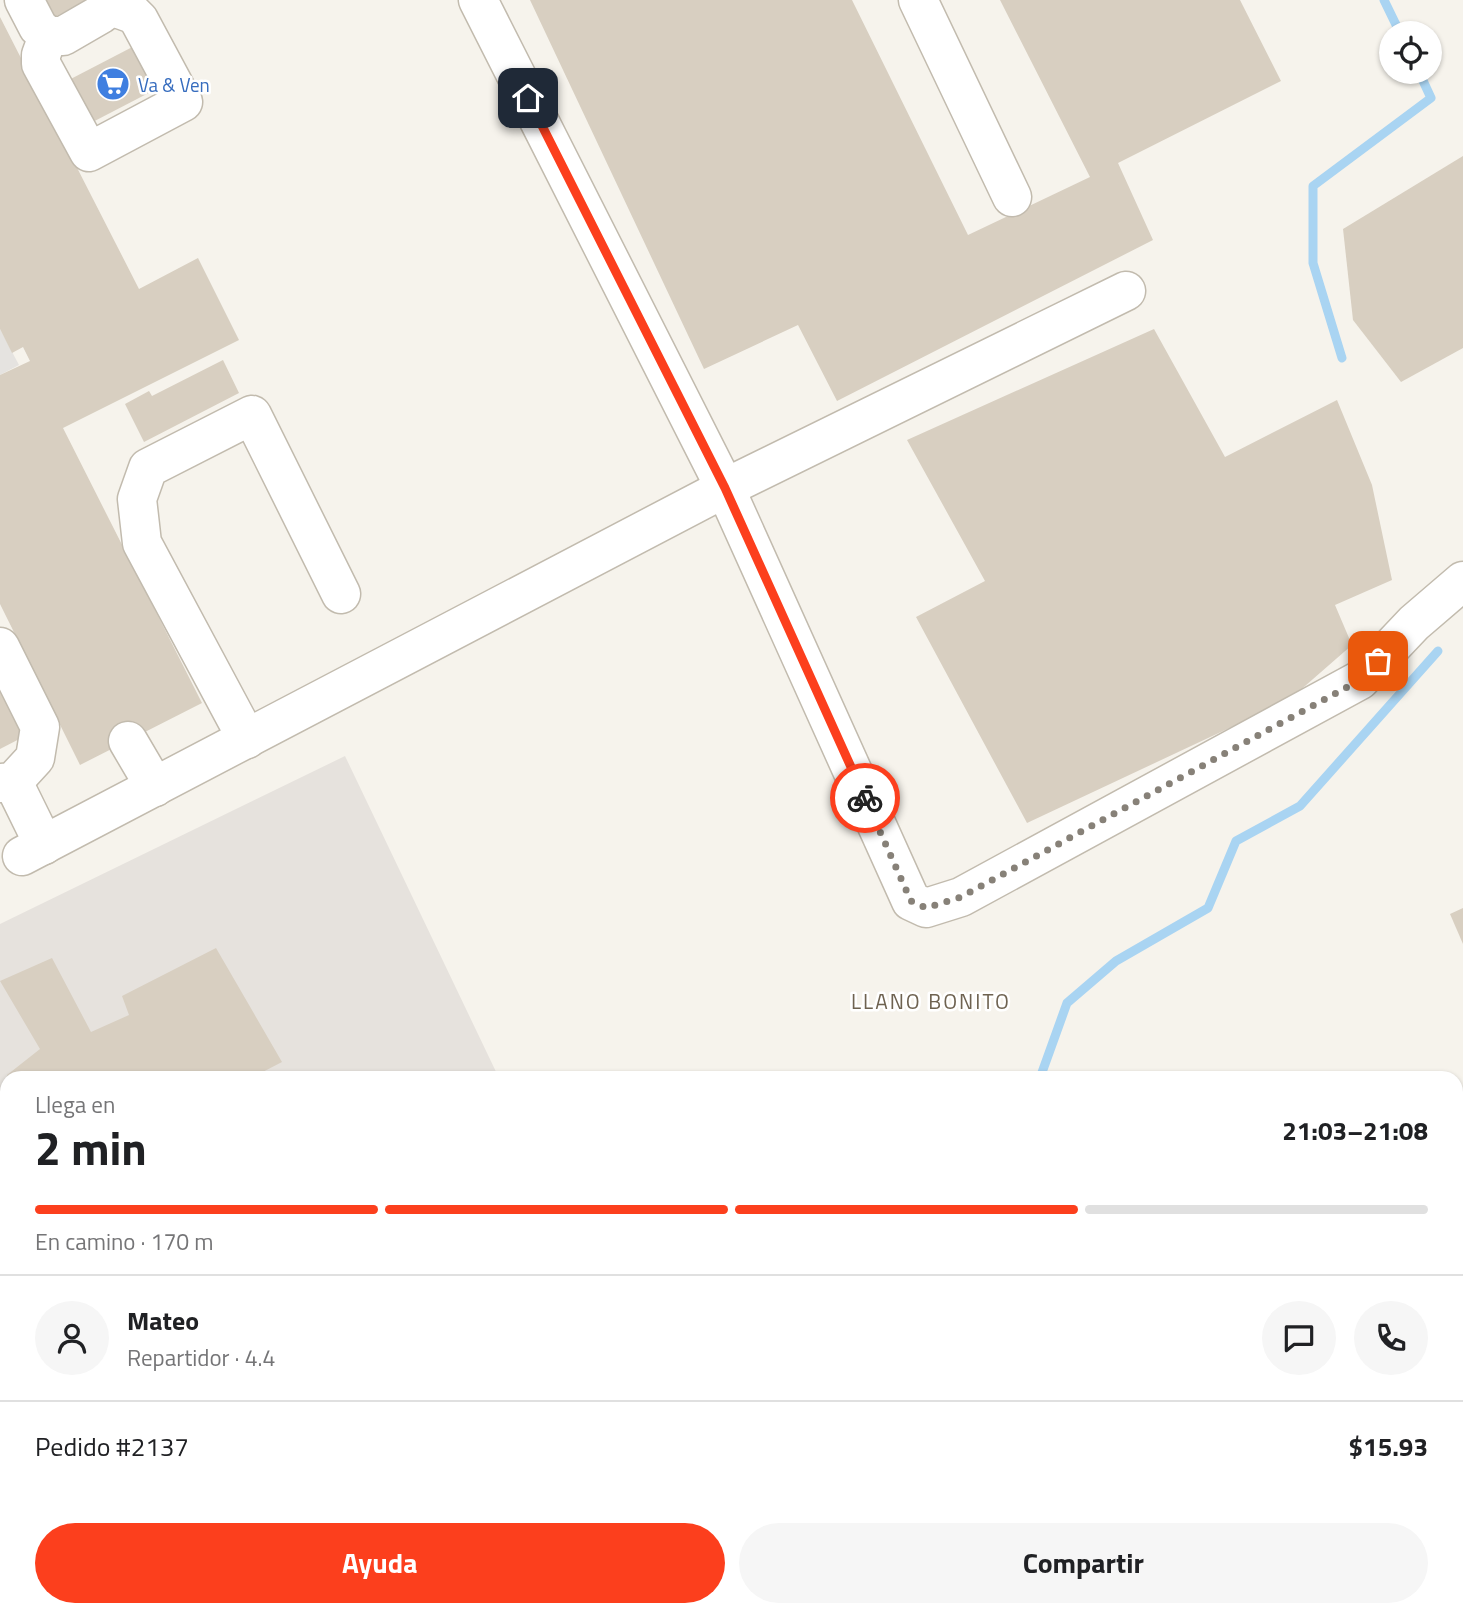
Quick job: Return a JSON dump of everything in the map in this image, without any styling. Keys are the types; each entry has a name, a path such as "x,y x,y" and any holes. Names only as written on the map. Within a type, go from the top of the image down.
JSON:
{"street":[{"path":"24,0 38,27 48,36 63,36 101,14 108,2 133,14 139,20 183,102 89,152 41,64 41,55 48,36"},
{"path":"478,0 725,488 911,901 926,908 961,897 1360,680 1414,622 1463,581"},
{"path":"918,0 1012,197"},
{"path":"0,647 40,727 35,758 7,782 33,850 725,488 1126,291"},
{"path":"247,739 142,543 137,499 148,468 252,415 341,594"},
{"path":"128,741 155,787"}],"shaded area":[{"path":"0,329 19,365 0,375"},
{"path":"345,756 496,1071 0,1071 0,924"}],"building":[{"path":"41,0 87,0 51,19"},
{"path":"530,0 852,0 968,235 1090,177 1000,0 1240,0 1281,81 1118,163 1153,240 837,401 798,325 704,369"},
{"path":"0,17 139,289 198,258 239,340 63,428 202,703 80,765 0,604 0,375 30,361 23,347 12,353 0,329"},
{"name":"Va & Ven","path":"142,42 164,85 85,126 63,83"},
{"path":"1463,156 1463,348 1401,382 1353,320 1343,229"},
{"path":"1154,329 1225,457 1337,400 1372,485 1392,580 1335,605 1352,645 1289,700 1027,823 916,617 985,581 907,440"},
{"path":"223,360 239,393 144,442 125,404 149,391 152,396"},
{"path":"0,677 29,734 0,749"},
{"path":"1463,908 1463,944 1450,914"},
{"path":"216,948 282,1062 265,1071 12,1071 40,1049 0,981 52,958 91,1032 129,1015 122,996"}],"waterway":[{"path":"1384,0 1394,21"},
{"path":"1342,358 1313,263 1313,186 1431,98 1425,84"},
{"path":"1043,1071 1067,1003 1116,961 1208,908 1236,841 1300,806 1438,651"}],"way so far":[{"path":"865,798 911,901 926,908 961,897 1360,680 1378,661"}],"place":[{"name":"Va & Ven","path":"113,84"}],"district":[{"name":"LLANO BONITO","path":"931,1001"}],"route":[{"path":"528,98 725,488 865,798"}]}
